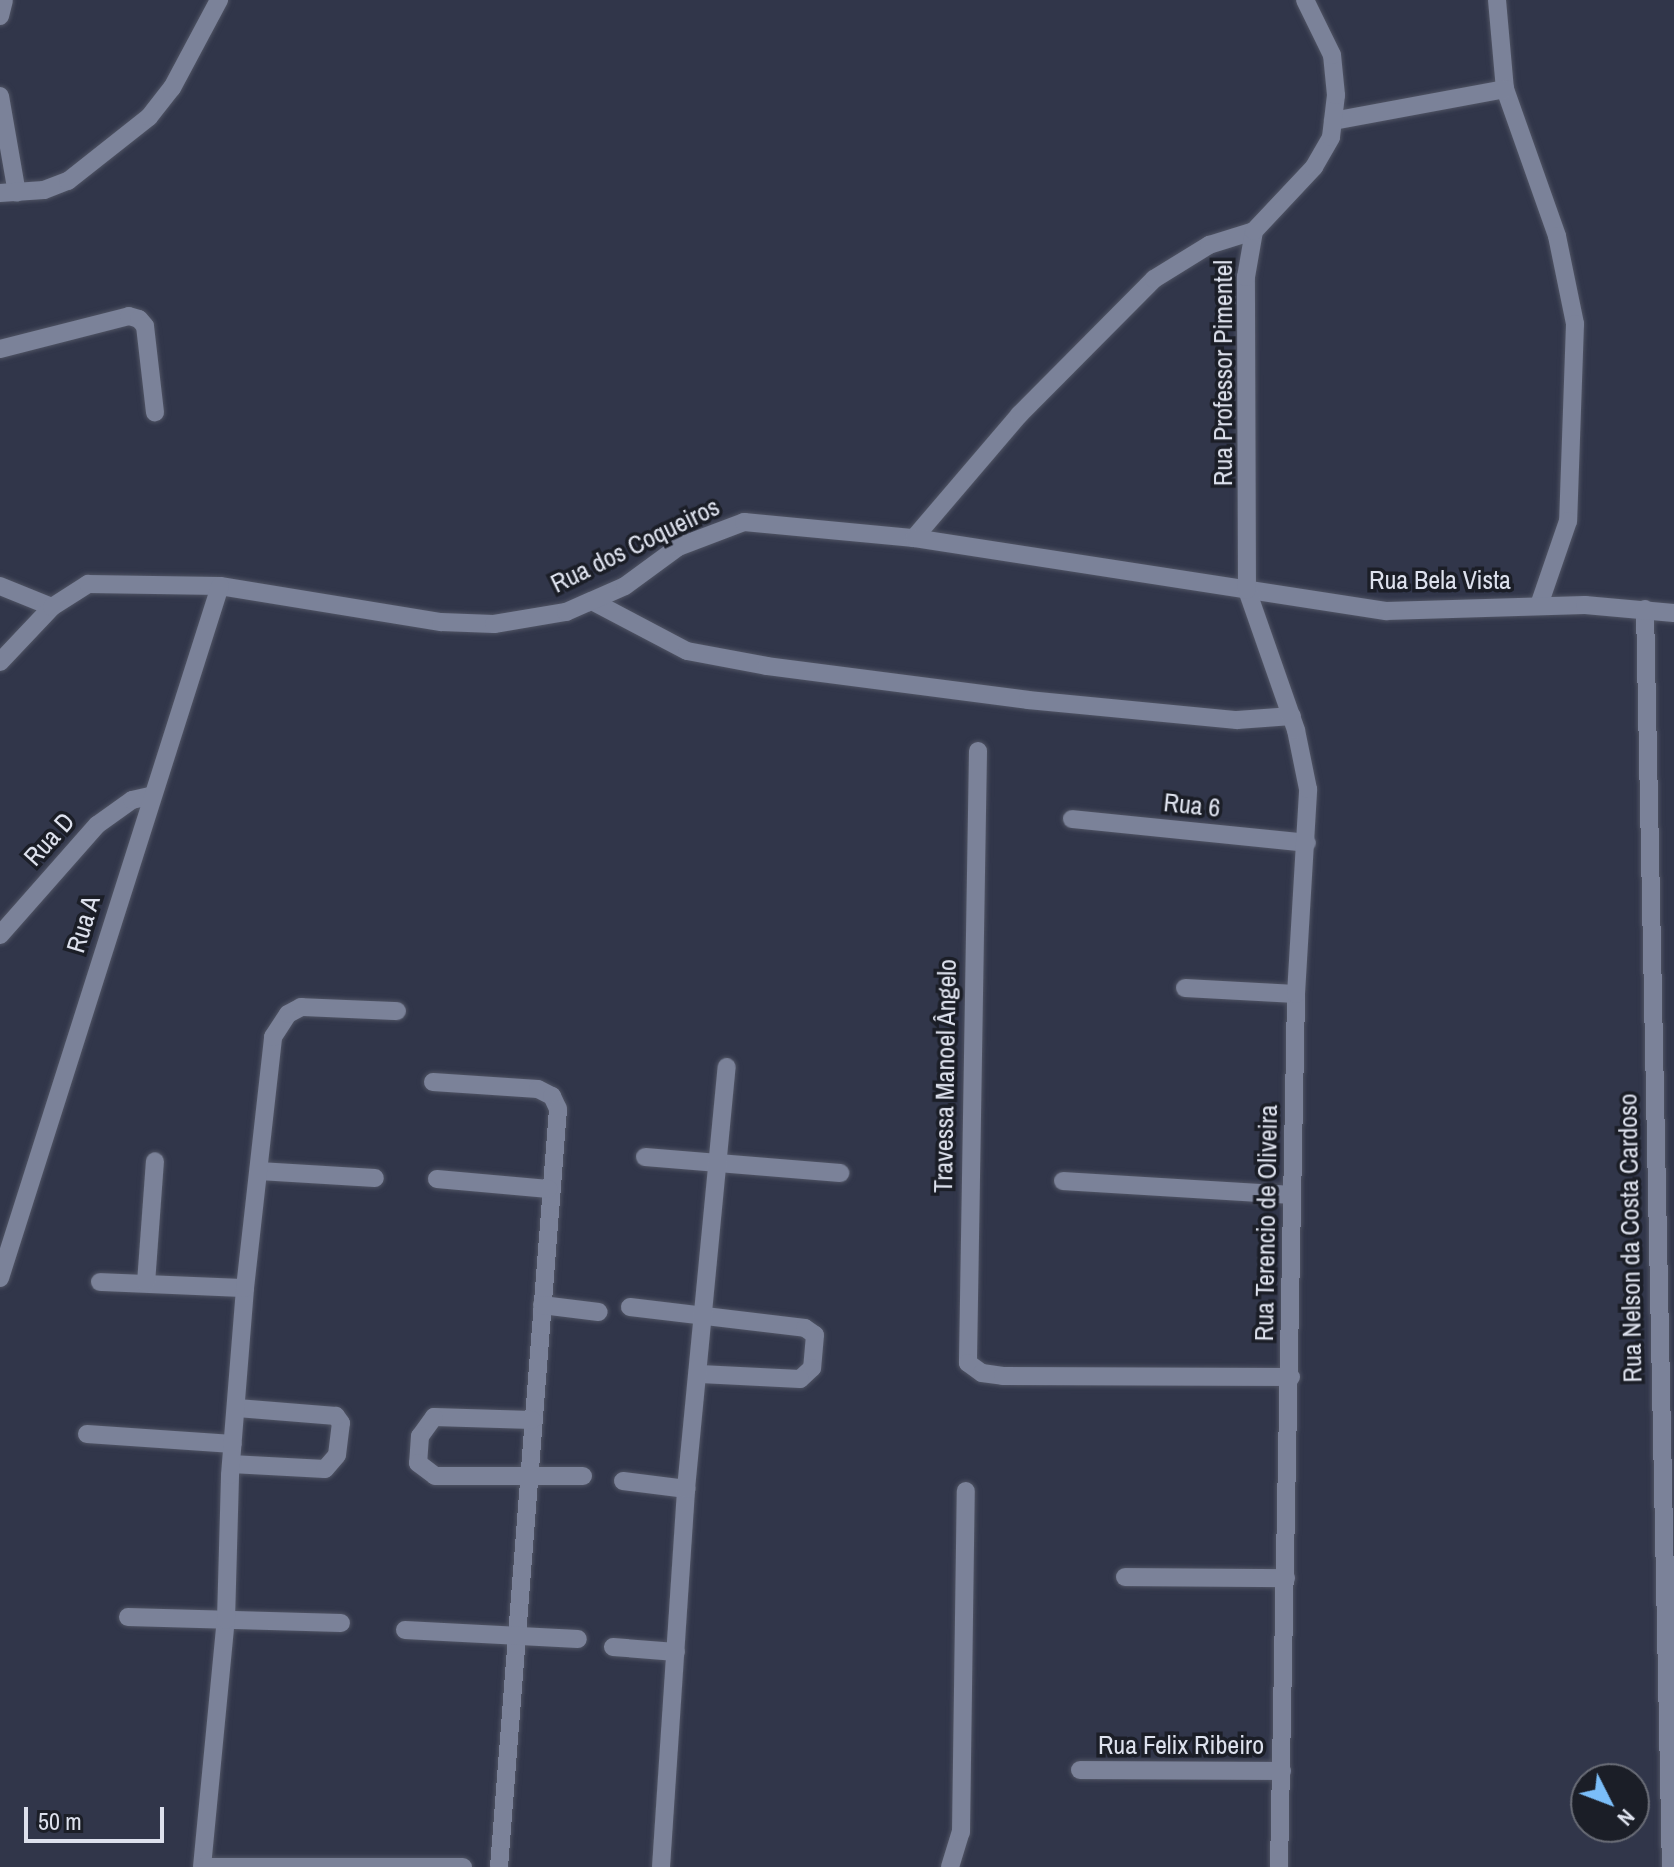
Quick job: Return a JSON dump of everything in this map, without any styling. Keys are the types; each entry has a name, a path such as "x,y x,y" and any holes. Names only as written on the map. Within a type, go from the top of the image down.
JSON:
{"street":[{"path":"0,16 4,0"},
{"path":"0,96 8,193 68,181 149,117 172,88 219,0"},
{"name":"Rua Professor Pimentel","path":"1247,590 1246,277 1254,231 1314,167 1331,137 1333,121 1332,55 1305,0"},
{"path":"1497,0 1505,89 1562,251 1575,324 1568,521 1539,605"},
{"path":"1333,121 1505,89"},
{"path":"914,538 1019,415 1154,279 1209,245 1254,231"},
{"path":"0,349 129,316 139,319 145,326 155,412"},
{"name":"Rua dos Coqueiros","path":"0,662 52,607 88,584 220,586 441,622 536,618 592,601 625,586 678,547 744,522 914,538 1247,590"},
{"path":"0,586 52,607"},
{"name":"Rua A","path":"0,1278 150,796 220,586"},
{"name":"Rua Bela Vista","path":"1247,590 1386,611 1539,605 1674,613"},
{"name":"Rua Terencio de Oliveira","path":"1247,590 1292,716 1305,764 1307,843 1296,994 1291,1377 1279,1867"},
{"path":"592,601 687,651 767,666 1028,700 1237,720 1292,716"},
{"name":"Rua Nelson da Costa Cardoso","path":"1645,609 1666,1401 1671,1867"},
{"name":"Travessa Manoel Ângelo","path":"978,751 965,1357 982,1373 1003,1376 1291,1377"},
{"name":"Rua D","path":"0,935 97,825 132,800 150,796"},
{"name":"Rua 6","path":"1072,819 1307,843"},
{"path":"1185,988 1296,994"},
{"path":"397,1011 301,1007 280,1023 273,1037 245,1288 231,1464 226,1620 203,1867 463,1867"},
{"path":"661,1867 686,1489 706,1317 727,1067"},
{"path":"433,1082 549,1093 558,1109 549,1189 499,1867"},
{"path":"645,1157 840,1173"},
{"path":"146,1283 155,1161"},
{"path":"259,1171 375,1178"},
{"path":"437,1179 549,1189"},
{"path":"1063,1181 1292,1195"},
{"path":"100,1282 245,1288"},
{"path":"542,1305 599,1312"},
{"path":"630,1307 805,1328 815,1338 812,1368 800,1379 700,1374"},
{"path":"231,1464 325,1469 337,1455 341,1423 336,1416 237,1408"},
{"path":"532,1420 434,1417 420,1436 417,1458 424,1471 435,1476 528,1473 583,1476"},
{"path":"87,1434 233,1444"},
{"path":"623,1481 686,1489"},
{"path":"950,1867 961,1832 966,1491"},
{"path":"1125,1577 1286,1578"},
{"path":"128,1617 341,1623"},
{"path":"405,1630 578,1639"},
{"path":"613,1647 676,1652"},
{"name":"Rua Felix Ribeiro","path":"1080,1770 1282,1771"}]}
